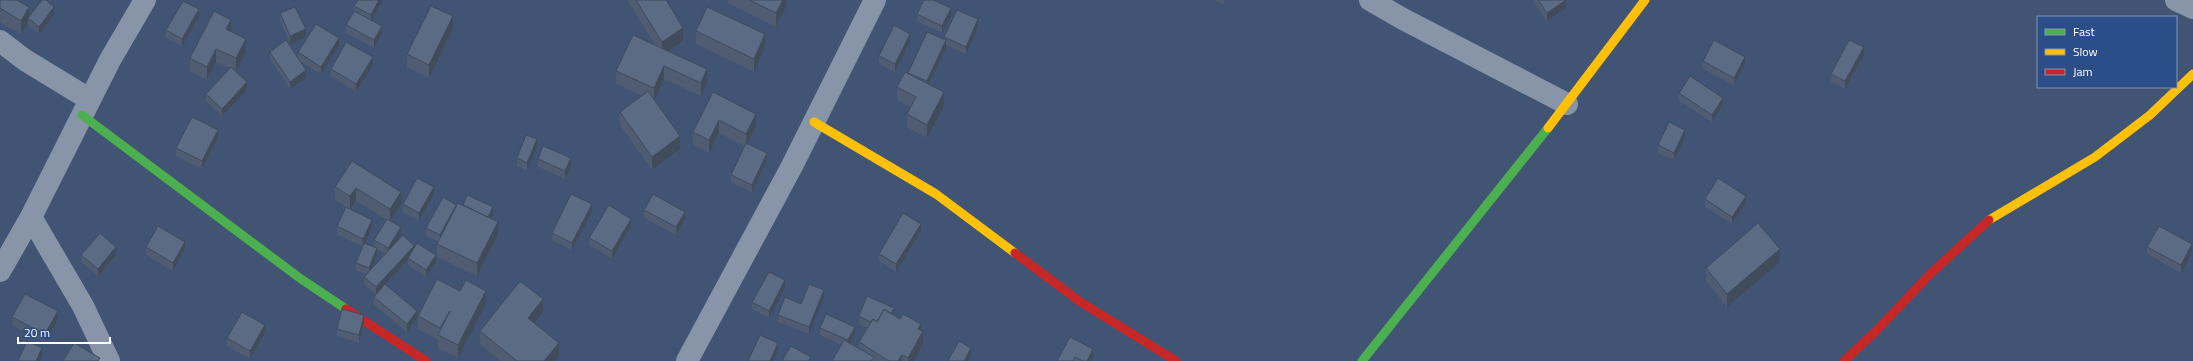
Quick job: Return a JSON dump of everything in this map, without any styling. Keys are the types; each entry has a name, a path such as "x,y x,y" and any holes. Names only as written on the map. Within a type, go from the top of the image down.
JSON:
{"street":[{"path":"0,271 31,216 110,60 145,0"},
{"path":"687,361 814,122 875,0"},
{"path":"1370,0 1403,19 1567,104"},
{"path":"1362,361 1567,104 1645,0"},
{"path":"2176,0 2193,8"},
{"path":"0,41 86,107 301,279 426,361"},
{"path":"1844,361 1876,331 1930,274 1993,216 2095,157 2150,115 2193,74"},
{"path":"814,122 936,194 1079,302 1176,361"},
{"path":"31,216 83,306 109,361"}],"building":[{"path":"0,0 17,0 29,7 21,21 0,8"},
{"path":"42,0 46,0 54,7 39,27 28,18"},
{"path":"358,0 379,0 371,15 354,6"},
{"path":"636,0 666,0 683,28 662,42"},
{"path":"749,0 783,0 776,13"},
{"path":"924,0 933,0 951,8 942,26 917,14"},
{"path":"1538,0 1566,0 1547,13"},
{"path":"183,1 199,9 182,39 166,30"},
{"path":"431,6 453,16 429,65 407,54"},
{"path":"295,7 306,29 290,36 280,13"},
{"path":"707,7 765,34 754,59 696,31"},
{"path":"957,10 978,19 966,47 944,37"},
{"path":"214,11 231,20 226,29 246,39 236,58 216,49 207,67 190,58"},
{"path":"354,11 382,26 374,40 346,25"},
{"path":"316,24 339,38 321,67 298,52"},
{"path":"894,25 910,34 895,64 879,56"},
{"path":"927,32 946,40 927,81 908,73"},
{"path":"633,35 707,69 701,83 664,66 654,88 616,71"},
{"path":"286,40 306,70 290,82 270,52"},
{"path":"1714,40 1745,57 1734,78 1703,61"},
{"path":"1849,40 1864,47 1845,81 1831,74"},
{"path":"346,42 373,57 356,84 331,69"},
{"path":"231,67 247,82 222,109 206,94"},
{"path":"905,72 944,92 927,125 907,114 916,97 897,87"},
{"path":"1690,76 1723,98 1712,115 1679,93"},
{"path":"648,91 680,136 652,157 620,112"},
{"path":"713,92 756,114 746,134 719,120 709,140 693,132"},
{"path":"192,117 218,130 202,161 176,148"},
{"path":"1669,122 1685,130 1674,153 1658,145"},
{"path":"526,135 537,139 527,163 517,158"},
{"path":"746,143 767,153 752,185 731,175"},
{"path":"543,146 571,158 565,171 538,159"},
{"path":"352,161 401,192 390,209 356,188 350,196 335,187"},
{"path":"417,178 434,187 419,213 403,204"},
{"path":"1718,178 1746,196 1732,217 1705,199"},
{"path":"571,194 592,204 572,243 552,233"},
{"path":"653,194 685,212 676,227 644,210"},
{"path":"467,195 493,207 488,217 463,205"},
{"path":"443,197 456,205 440,235 426,228"},
{"path":"458,203 498,222 477,263 437,244"},
{"path":"609,205 631,219 612,251 589,238"},
{"path":"346,207 372,220 363,239 337,226"},
{"path":"903,213 921,224 896,264 879,254"},
{"path":"387,219 401,227 388,248 374,240"},
{"path":"1758,223 1780,249 1727,294 1706,268"},
{"path":"158,226 185,242 173,263 146,247"},
{"path":"2159,226 2192,244 2181,265 2147,247"},
{"path":"100,233 116,247 98,269 81,255"},
{"path":"403,235 414,246 376,287 364,277"},
{"path":"364,243 377,248 369,268 356,263"},
{"path":"417,243 436,255 426,270 408,258"},
{"path":"769,272 785,280 769,311 752,302"},
{"path":"437,279 460,291 466,280 486,291 458,345 438,335 450,311 440,328 418,316"},
{"path":"520,281 543,299 528,318 559,343 544,361 517,361 480,331"},
{"path":"385,284 417,311 407,324 374,297"},
{"path":"809,284 824,290 809,327 778,315 785,297 801,304"},
{"path":"25,294 58,311 45,334 12,317"},
{"path":"867,296 894,308 891,314 884,309 877,322 873,319 871,322 859,316"},
{"path":"342,309 364,315 359,335 337,329"},
{"path":"884,309 900,319 903,314 921,324 918,329 923,331 908,358 902,355 898,361 889,361 859,342 873,319 877,322"},
{"path":"242,312 265,325 250,351 227,338"},
{"path":"826,314 855,327 848,340 820,328"},
{"path":"760,335 778,343 770,361 748,361"},
{"path":"1070,337 1093,349 1087,361 1083,361 1075,357 1073,361 1057,361"},
{"path":"844,340 874,357 871,361 832,361"},
{"path":"27,341 42,348 36,361 18,361"},
{"path":"959,341 971,348 964,361 948,361"},
{"path":"74,343 100,358 98,361 63,361"},
{"path":"791,346 811,357 809,361 782,361"}],"traffic: fast":[{"path":"82,115 301,279 346,309"},
{"path":"1362,361 1548,128"}],"traffic: slow":[{"path":"1548,128 1645,0"},
{"path":"1989,220 2095,157 2150,115 2193,74"},
{"path":"814,122 936,194 1015,253"}],"traffic: jam":[{"path":"1844,361 1876,331 1930,274 1989,220"},
{"path":"1015,253 1079,301 1176,361"},
{"path":"346,309 426,361"}]}
